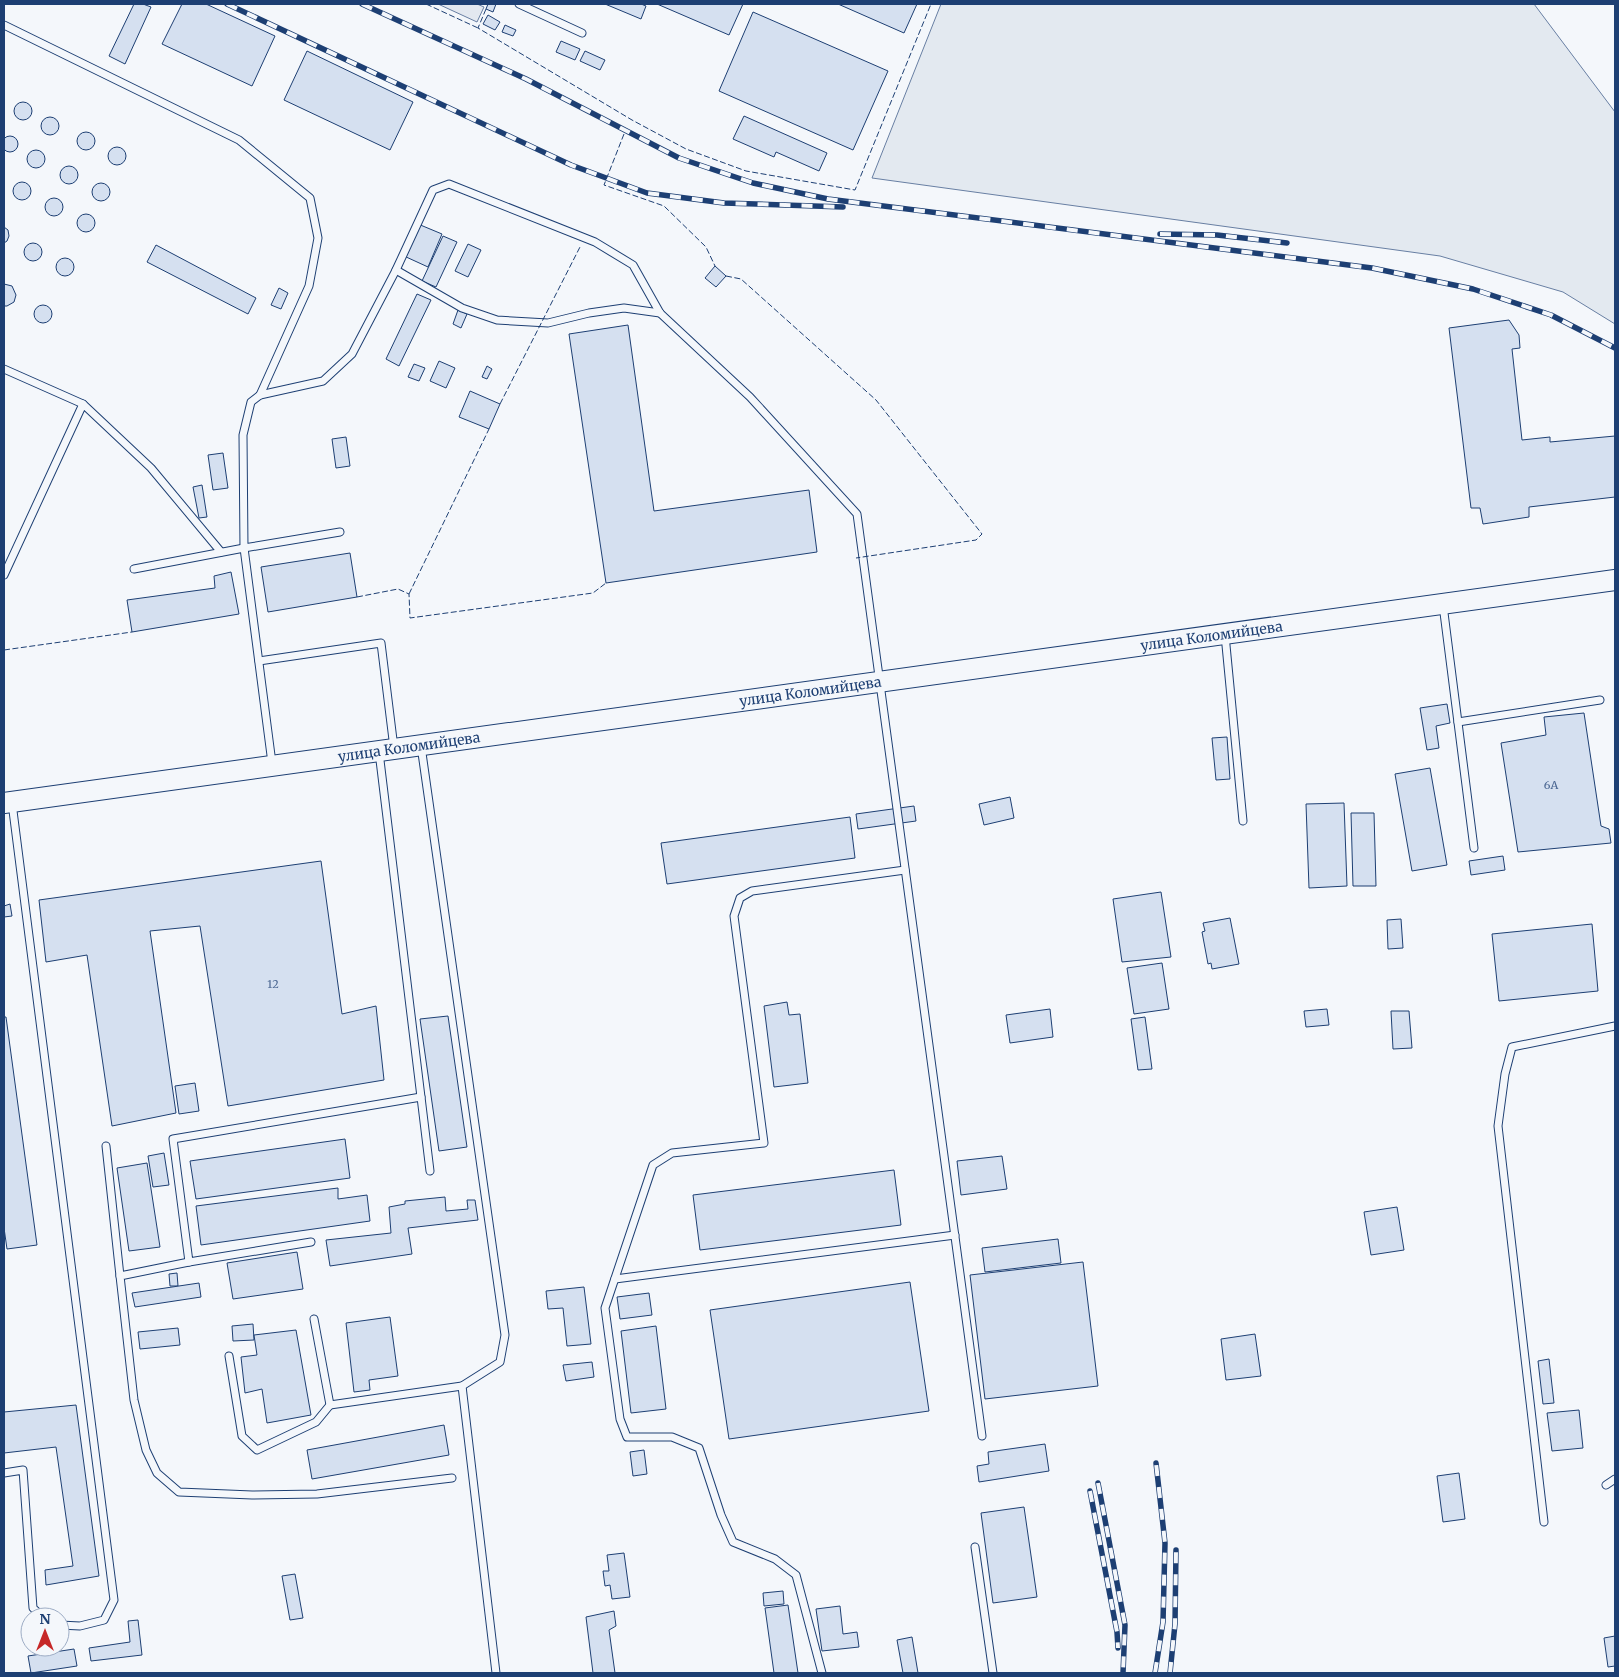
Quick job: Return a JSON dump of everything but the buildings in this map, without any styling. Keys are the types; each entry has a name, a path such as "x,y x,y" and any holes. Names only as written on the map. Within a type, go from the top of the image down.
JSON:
{"street":[{"name":"улица Коломийцева","path":"8,803 1615,580"}],"lane":[{"path":"518,4 582,34"},
{"path":"4,25 239,140 310,198 318,238 309,286 260,395"},
{"path":"272,766 244,548 243,435 251,402 260,395 323,381 352,354 396,270 433,190 449,184 595,242 633,265 660,313 750,397 857,514 982,1436"},
{"path":"396,270 462,308 497,320 548,323 589,313 624,308 660,313"},
{"path":"4,369 82,404 151,468 221,552"},
{"path":"4,575 82,404"},
{"path":"134,569 340,532"},
{"path":"1443,604 1474,848"},
{"path":"1224,635 1243,821"},
{"path":"259,661 381,643 387,750 430,1172"},
{"path":"1458,722 1600,700"},
{"path":"229,1356 242,1436 257,1450 316,1422 330,1405 462,1386 500,1362 505,1335 421,746"},
{"path":"8,803 114,1600 104,1620 80,1626 70,1626"},
{"path":"822,1673 796,1574 775,1560 732,1542 699,1448 672,1437 626,1437 620,1419 605,1308 653,1165 672,1153 764,1143 734,916 740,898 752,891 905,870"},
{"path":"1544,1522 1498,1126 1505,1074 1512,1047 1615,1026"},
{"path":"189,1262 174,1139 421,1097"},
{"path":"106,1146 134,1400 146,1450 157,1473 179,1492 252,1495 318,1494 452,1478"},
{"path":"615,1279 955,1235"},
{"path":"120,1276 189,1262 311,1242"},
{"path":"314,1319 330,1405"},
{"path":"462,1386 496,1673"},
{"path":"4,1473 23,1470 33,1607"},
{"path":"1606,1486 1615,1479"},
{"path":"975,1547 993,1673"}],"shaded area":[{"path":"438,4 477,4 484,7 477,22"},
{"path":"941,4 1534,4 1615,112 1615,324 1563,292 1440,256 872,178"}],"railway":[{"path":"227,4 571,165 647,193 724,203 843,207"},
{"path":"362,4 526,79 679,158 753,183 828,199 1372,268 1473,289 1551,315 1615,348"},
{"path":"1160,234 1217,235 1287,243"},
{"path":"1155,1673 1163,1622 1165,1543 1156,1463"},
{"path":"1098,1483 1125,1625 1123,1673"},
{"path":"1090,1491 1117,1632 1118,1648"},
{"path":"1170,1673 1175,1624 1176,1550"}],"fence":[{"path":"426,4 478,28"},
{"path":"486,9 478,28 632,120 686,149 746,171 855,190 931,4"},
{"path":"624,134 604,185 664,206 706,247 715,266"},
{"path":"500,404 581,245"},
{"path":"726,276 741,279 876,400 982,534 976,540 856,558"},
{"path":"409,594 489,429"},
{"path":"357,597 398,589 409,594 410,618 593,593 606,583"},
{"path":"4,650 132,632"}]}
